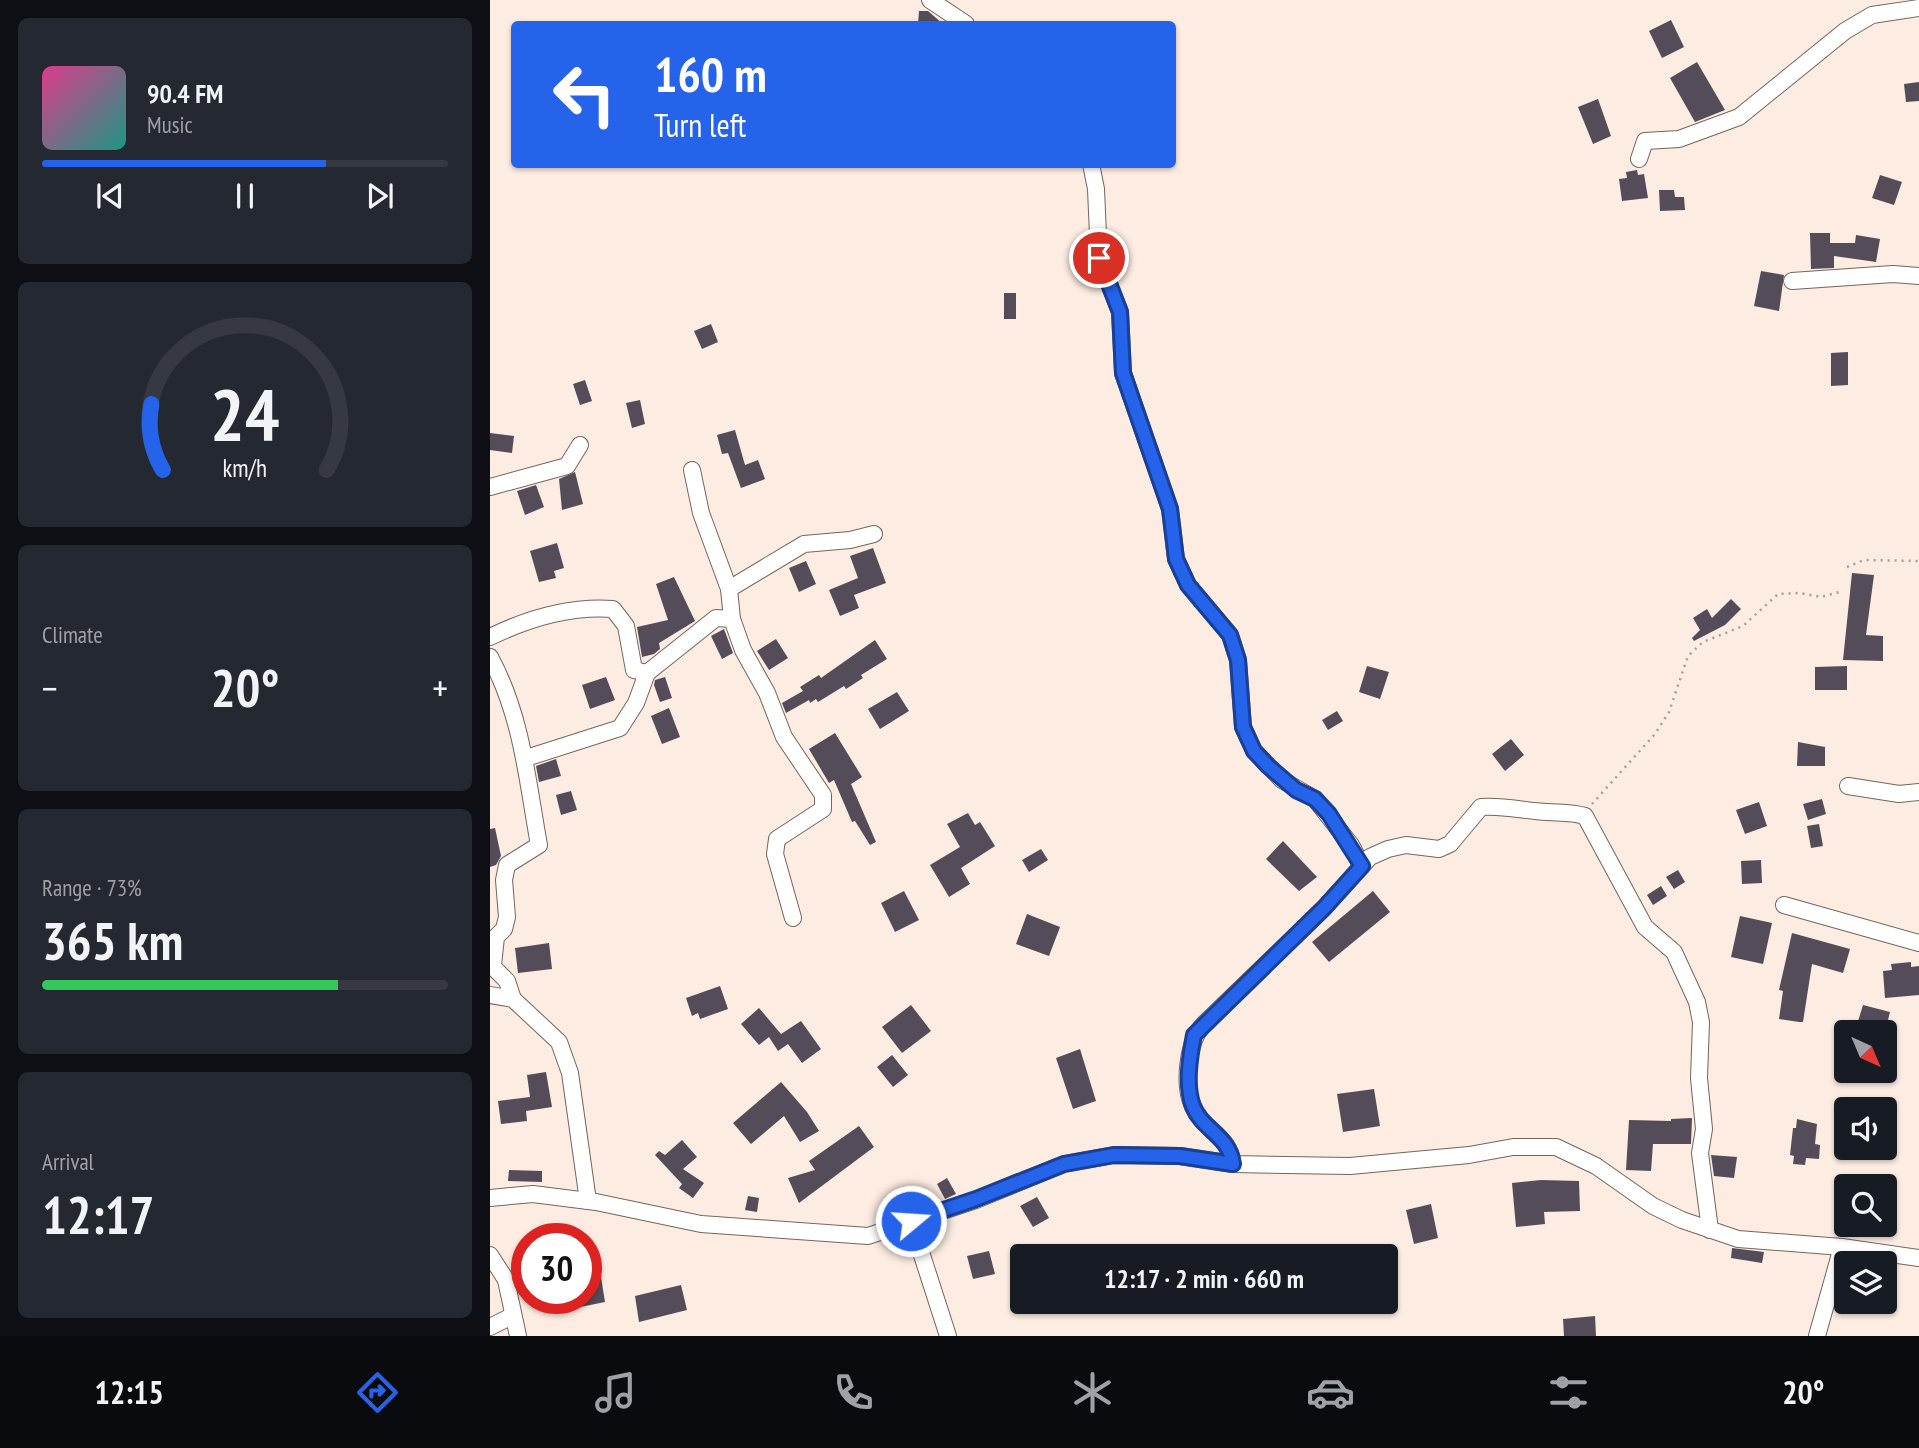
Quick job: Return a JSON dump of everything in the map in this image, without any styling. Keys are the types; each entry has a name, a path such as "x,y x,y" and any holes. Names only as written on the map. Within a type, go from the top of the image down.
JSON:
{"street":[{"path":"930,0 962,21"},
{"path":"961,0 962,21"},
{"path":"1639,159 1644,141 1679,139 1739,117 1845,31 1872,15 1919,8"},
{"path":"1092,168 1096,189 1099,258 1120,312 1123,373 1170,509 1176,559 1188,585 1230,635 1238,660 1243,727 1254,751 1283,780 1315,799 1351,845 1362,866"},
{"path":"1792,281 1893,274 1919,276"},
{"path":"490,487 567,466 580,445"},
{"path":"692,470 701,513 729,589 733,619 743,650 785,737 823,795 823,809 777,839 775,854 793,918"},
{"path":"729,589 804,544 850,540 874,534"},
{"path":"490,637 558,613 592,607 613,609 626,626 634,670 647,673"},
{"path":"526,758 620,727 636,703 647,673 716,618 733,619"},
{"path":"490,657 504,682 526,758 539,845 507,865 504,880 507,917 504,929 496,937 492,965 507,981 513,999 559,1042 570,1073 588,1201"},
{"path":"1848,786 1899,794 1919,792"},
{"path":"1233,1164 1231,1149 1194,1108 1189,1061 1194,1035 1324,908 1370,857 1406,845 1439,849 1450,844 1480,807 1504,805 1585,816 1645,927 1674,952 1697,1002 1701,1022 1698,1066 1703,1129 1700,1153 1710,1230"},
{"path":"1784,905 1919,943"},
{"path":"490,995 513,999"},
{"path":"490,1198 533,1194 588,1201 701,1224 868,1236 976,1199 1064,1164 1127,1155 1180,1156 1233,1164 1350,1166 1469,1155 1513,1147 1556,1147 1596,1166 1653,1206 1738,1239 1842,1247 1919,1258"},
{"path":"911,1221 948,1336"},
{"path":"1817,1336 1820,1314 1842,1247"},
{"path":"490,1255 506,1280 517,1336"},
{"path":"490,1327 512,1316"}],"path":[{"path":"1847,567 1864,560 1919,561"},
{"path":"1585,816 1594,801 1655,734 1669,712 1688,656 1703,642 1743,626 1778,594 1800,593 1821,597 1843,591"}],"building":[{"path":"919,11 928,11 940,21 918,21"},
{"path":"1671,20 1684,47 1662,58 1649,31"},
{"path":"1697,62 1725,110 1695,122 1670,78"},
{"path":"1919,82 1919,101 1906,102 1904,84"},
{"path":"1598,99 1611,136 1593,144 1578,107"},
{"path":"1637,170 1638,175 1644,174 1648,198 1622,201 1619,179 1627,178 1626,172"},
{"path":"1880,175 1902,182 1894,205 1872,198"},
{"path":"1659,190 1674,190 1675,197 1684,197 1685,210 1660,211"},
{"path":"1810,233 1830,233 1830,243 1855,243 1856,235 1880,239 1876,262 1834,256 1834,268 1811,269"},
{"path":"1761,271 1784,275 1779,311 1754,306"},
{"path":"1004,293 1016,293 1016,319 1004,319"},
{"path":"711,324 718,342 702,349 694,331"},
{"path":"1848,352 1848,385 1831,386 1831,353"},
{"path":"585,380 592,401 580,405 573,384"},
{"path":"640,400 645,424 632,428 626,403"},
{"path":"735,430 745,465 758,460 765,479 741,488 728,453 722,454 717,435"},
{"path":"490,433 514,436 512,453 490,450"},
{"path":"575,472 583,504 562,510 559,479"},
{"path":"536,485 544,507 525,515 517,491"},
{"path":"557,543 564,568 554,571 556,578 539,582 530,551"},
{"path":"873,548 886,583 854,595 859,608 840,616 829,590 858,578 850,556"},
{"path":"806,561 816,584 799,592 789,568"},
{"path":"1852,573 1874,575 1866,635 1883,636 1883,661 1843,660"},
{"path":"674,577 695,621 659,643 660,649 654,654 642,657 637,627 668,620 656,584"},
{"path":"1731,599 1741,609 1725,625 1694,641 1692,638 1700,630 1693,618 1707,609 1712,618"},
{"path":"724,629 733,653 722,659 711,636"},
{"path":"776,639 788,658 769,670 757,651"},
{"path":"875,640 887,659 861,675 863,678 846,689 844,686 818,702 816,699 810,703 809,700 786,713 782,703 803,691 800,687 819,675 821,678"},
{"path":"1367,666 1389,672 1380,699 1359,692"},
{"path":"1847,666 1847,690 1815,690 1815,667"},
{"path":"606,677 615,700 590,709 582,685"},
{"path":"665,677 672,698 660,702 655,680"},
{"path":"897,692 909,711 880,729 868,709"},
{"path":"669,708 680,737 662,744 651,716"},
{"path":"1337,711 1343,721 1328,730 1322,720"},
{"path":"835,733 862,777 851,784 876,842 870,845 855,821 852,822 834,780 829,783 809,749"},
{"path":"1511,739 1524,755 1505,771 1492,754"},
{"path":"1798,742 1825,747 1825,766 1797,766"},
{"path":"556,759 561,776 539,782 536,766"},
{"path":"571,791 577,810 561,815 556,795"},
{"path":"1822,799 1826,814 1808,820 1803,804"},
{"path":"1759,802 1767,826 1745,834 1736,810"},
{"path":"968,813 975,825 980,822 995,846 961,868 970,884 949,897 930,865 960,847 947,824"},
{"path":"1819,824 1823,846 1811,848 1807,826"},
{"path":"495,828 501,856 496,865 490,867 490,829"},
{"path":"1283,841 1317,877 1299,891 1266,859"},
{"path":"1041,849 1048,860 1029,872 1022,860"},
{"path":"1761,860 1762,883 1742,884 1741,861"},
{"path":"1678,870 1685,882 1674,889 1666,877"},
{"path":"1661,886 1667,896 1653,905 1647,895"},
{"path":"904,891 919,920 895,932 881,903"},
{"path":"1373,891 1390,912 1329,962 1312,942"},
{"path":"1027,914 1060,927 1049,956 1016,944"},
{"path":"1740,916 1772,923 1763,964 1731,957"},
{"path":"1792,933 1850,949 1843,973 1812,964 1803,1022 1779,1019 1783,991 1779,990"},
{"path":"549,943 552,969 518,973 515,948"},
{"path":"1911,962 1911,967 1919,966 1919,995 1885,998 1883,971 1892,970 1891,964"},
{"path":"720,986 728,1009 700,1019 698,1013 692,1016 686,998"},
{"path":"911,1005 931,1031 902,1053 882,1027"},
{"path":"1863,1005 1890,1012 1888,1020 1858,1020"},
{"path":"759,1008 781,1034 801,1021 821,1049 802,1063 788,1044 778,1051 769,1037 759,1045 741,1024"},
{"path":"1080,1049 1096,1101 1073,1109 1056,1058"},
{"path":"892,1055 908,1075 893,1087 877,1067"},
{"path":"546,1072 552,1107 526,1111 527,1121 501,1124 498,1101 530,1097 527,1075"},
{"path":"781,1082 807,1112 819,1131 800,1142 784,1116 751,1144 733,1123"},
{"path":"1374,1089 1380,1126 1343,1132 1337,1094"},
{"path":"1692,1118 1691,1144 1653,1144 1651,1171 1626,1170 1629,1120 1671,1121"},
{"path":"1797,1119 1817,1124 1815,1144 1820,1145 1819,1159 1806,1158 1805,1165 1793,1164 1794,1156 1790,1155 1793,1128 1796,1128"},
{"path":"859,1126 874,1147 799,1203 788,1178 815,1170 809,1161"},
{"path":"682,1140 697,1157 683,1169 704,1183 693,1198 679,1188 682,1184 655,1155 659,1151 665,1155"},
{"path":"1711,1155 1737,1157 1734,1178 1714,1176"},
{"path":"509,1170 542,1171 542,1182 508,1181"},
{"path":"947,1178 956,1194 945,1199 937,1184"},
{"path":"1541,1180 1579,1181 1580,1211 1544,1212 1545,1224 1516,1227 1512,1183"},
{"path":"748,1196 759,1198 757,1212 745,1210"},
{"path":"1037,1197 1049,1218 1033,1227 1020,1206"},
{"path":"1431,1204 1438,1238 1414,1244 1406,1210"},
{"path":"1732,1248 1764,1252 1762,1263 1731,1258"},
{"path":"989,1251 995,1274 973,1279 967,1256"},
{"path":"681,1285 687,1310 639,1322 635,1296"},
{"path":"1595,1316 1596,1336 1564,1336 1563,1319"}],"route":[{"path":"911,1221 1064,1164 1114,1155 1180,1156 1233,1164 1231,1149 1194,1108 1190,1092 1189,1061 1194,1035 1324,908 1362,866 1329,814 1315,799 1296,790 1268,766 1254,751 1243,727 1238,660 1230,635 1188,585 1176,559 1170,509 1123,373 1120,312 1099,258"}]}
